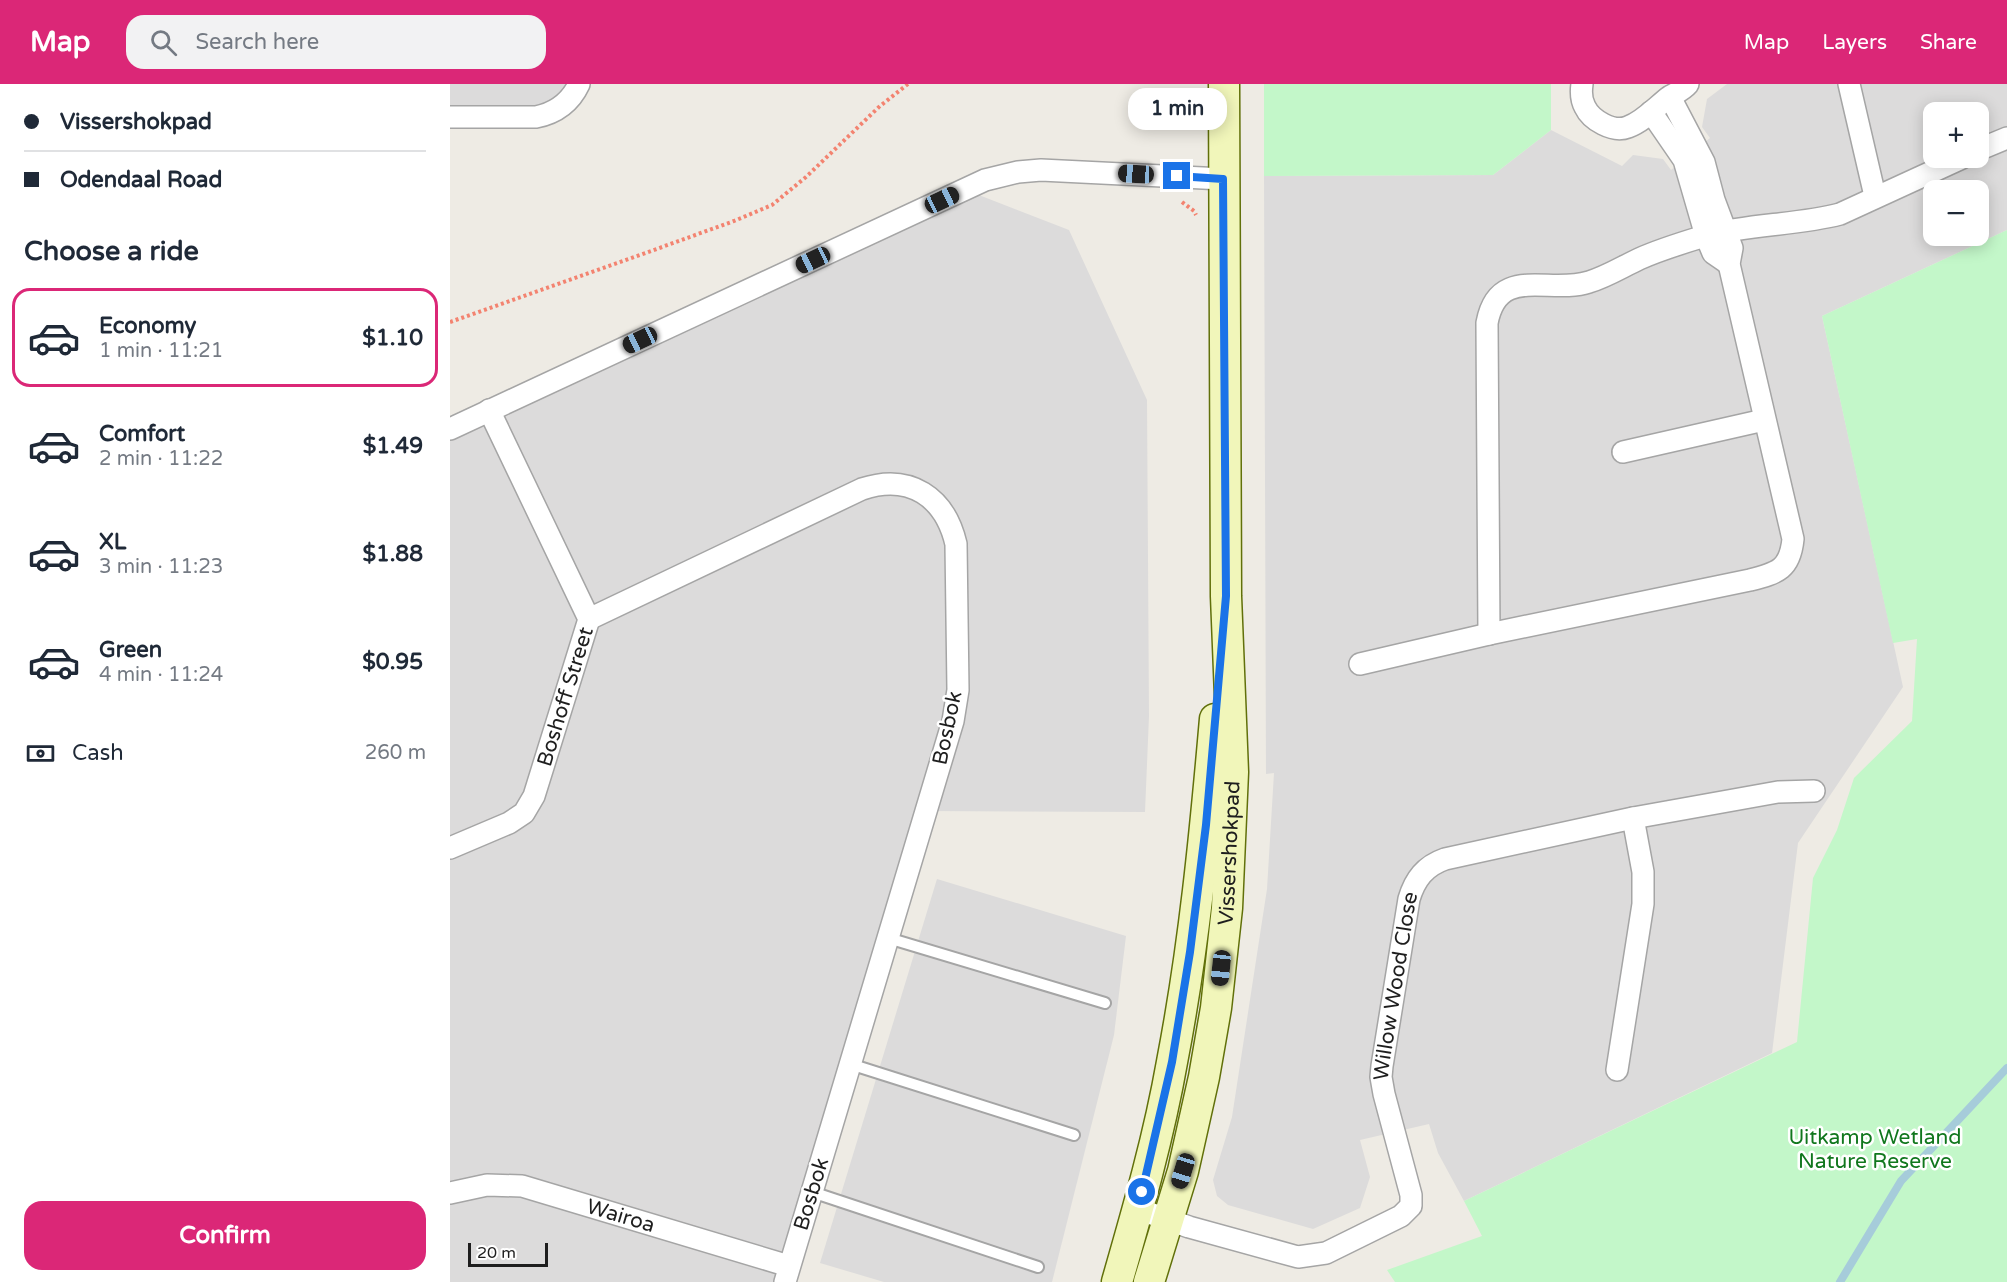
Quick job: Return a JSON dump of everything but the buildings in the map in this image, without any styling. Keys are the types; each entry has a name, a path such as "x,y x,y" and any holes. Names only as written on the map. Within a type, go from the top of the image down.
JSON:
{"main road":[{"name":"Vissershokpad","path":"1149,1282 1183,1171 1204,1077 1216,1008 1227,908 1233,772 1226,596 1224,84"},
{"name":"Vissershokpad","path":"1117,1282 1138,1209 1172,1062 1190,952 1206,825 1226,596"}],"street":[{"path":"450,117 548,115 568,102 579,84"},
{"path":"1582,84 1584,106 1592,117 1607,126 1618,129 1627,128 1688,84"},
{"path":"1849,84 1875,196"},
{"path":"1360,664 1489,634 1772,575 1790,559 1793,539 1729,264 1732,248 1716,233 1670,97"},
{"path":"1651,112 1691,154"},
{"path":"1989,145 2007,138"},
{"path":"1489,634 1487,323 1490,308 1501,294 1512,287 1533,284 1567,286 1588,283 1659,250 1716,233 1840,214 1939,168"},
{"path":"450,429 985,180 1018,172 1041,170 1223,179"},
{"name":"Boshoff Street","path":"450,848 510,823 524,813 534,796 589,619 489,410"},
{"path":"1623,452 1764,420"},
{"name":"Bosbok","path":"589,619 875,484 900,484 926,494 946,515 952,529 956,544 957,701 953,721 787,1274"},
{"name":"Willow Wood Close","path":"1138,1209 1289,1256 1308,1257 1343,1245 1406,1212 1411,1206 1411,1195 1384,1094 1382,1066 1408,899 1419,876 1437,862 1445,859 1633,819 1778,792 1814,791"},
{"path":"1617,1070 1643,904 1643,872 1633,819"},
{"name":"Wairoa","path":"450,1193 487,1185 504,1184 539,1190 787,1274"}],"lane":[{"path":"888,938 1105,1003"},
{"path":"850,1064 1074,1135"},
{"path":"812,1192 1038,1267"}],"path":[{"path":"450,322 734,221 772,205 806,177 880,106 908,84"},
{"path":"1177,199 1194,211 1198,219"}],"shaded area":[{"path":"450,84 581,84 569,103 450,119"},
{"path":"1727,84 2007,84 2007,230 1989,238 1989,180 1923,180 1923,246 1973,246 1822,316 1903,687 1798,843 1772,1053 1464,1201 1438,1153 1429,1124 1360,1140 1370,1177 1360,1208 1313,1229 1228,1205 1217,1196 1213,1180 1232,1117 1267,889 1274,773 1266,774 1264,176 1493,175 1551,130 1622,166 1633,155 1663,159 1671,170 1710,138 1702,127 1707,99"},
{"path":"966,190 1069,230 1147,400 1149,716 1145,812 926,811 785,1282 450,1282 450,434"},
{"path":"937,879 1126,936 1114,1035 1052,1282 884,1282 820,1263"}],"green space":[{"path":"1264,84 1551,84 1551,130 1493,175 1264,176"},
{"name":"Uitkamp Wetland Nature Reserve","path":"2007,230 2007,1282 1395,1282 1387,1270 1482,1236 1464,1201 1797,1042 1813,878 1837,830 1854,778 1912,721 1917,639 1893,643 1822,316 1973,246 1989,246 1989,238"}],"waterway":[{"path":"1840,1282 1901,1181 2007,1068"}],"route":[{"path":"1142,1192 1172,1062 1190,952 1206,825 1226,596 1223,179 1177,176"}]}
